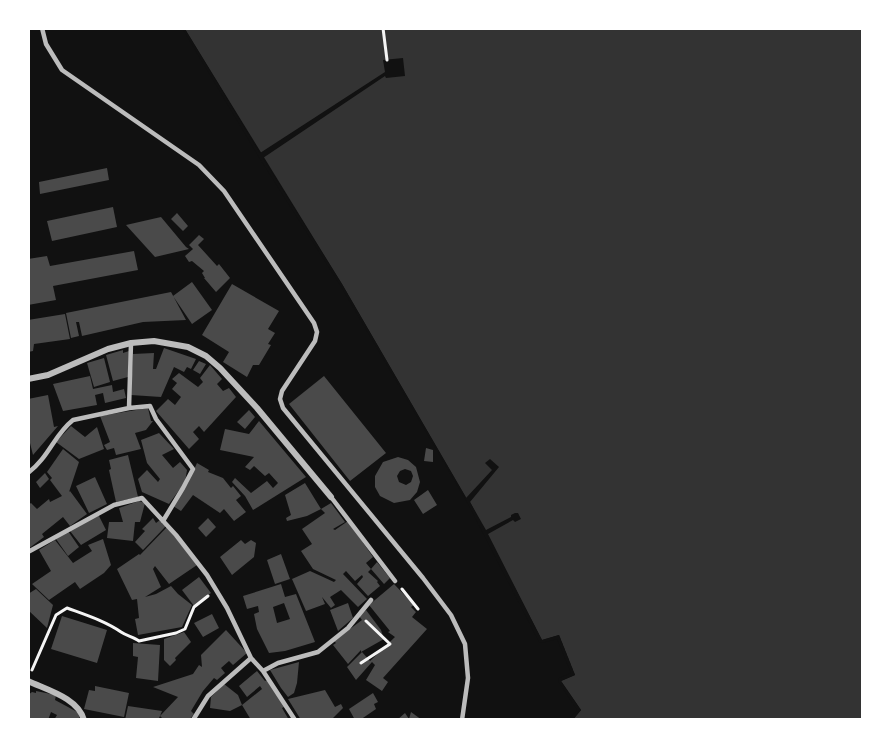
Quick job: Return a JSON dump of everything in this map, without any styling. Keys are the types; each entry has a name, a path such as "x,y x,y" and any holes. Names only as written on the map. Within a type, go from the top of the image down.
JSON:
{"street":[{"path":"28,379 48,375 108,349 131,343 154,341 188,347 206,356 220,368 332,497"},
{"path":"28,680 75,704 82,712 84,720"}],"lane":[{"path":"42,28 46,44 62,70 206,171 224,191 314,323 317,332 315,341 282,391 280,399 283,408 451,615 465,644 468,678 462,720"},
{"path":"129,408 131,343"},
{"path":"28,473 46,457 66,426 73,420 150,406 156,419 193,469 163,521"},
{"path":"332,497 395,581"},
{"path":"28,552 114,505 142,498 186,547 217,590 251,658 263,671 295,720"},
{"path":"263,671 278,663 318,652 348,628 371,600"},
{"path":"193,720 208,696 251,658"}],"path":[{"path":"383,28 387,60"},
{"path":"395,581 418,609"},
{"path":"28,680 56,615 67,608 116,626 123,633 139,641 176,633 185,628 194,607 217,590"},
{"path":"358,614 390,644 362,663"}],"shaded area":[{"path":"185,29 862,29 862,719 573,719 581,710 561,681 575,675 559,635 542,640 470,502 342,284"}],"pier":[{"path":"182,28 185,29 260,153 385,72 383,60 403,58 405,76 386,78 385,76 263,158 342,284 466,498 492,470 485,463 490,459 499,467 470,502 486,530 515,513 518,513 521,519 515,522 513,520 488,534 542,640 559,635 575,675 561,681 581,710 573,720 570,718 577,710 558,681 559,678 571,673 557,639 539,642 468,504 340,285 260,159"}],"building":[{"path":"107,168 109,180 40,194 39,182"},
{"path":"113,207 117,227 52,241 47,221"},
{"path":"177,213 188,226 183,231 171,219"},
{"path":"161,217 189,249 155,257 126,225"},
{"path":"199,235 204,239 198,245 217,266 219,264 230,278 216,292 204,278 202,273 204,271 192,261 189,262 185,256 193,249 189,245"},
{"path":"134,251 138,270 53,286 56,300 28,305 28,259 47,256 50,266"},
{"path":"192,282 212,310 192,324 173,296"},
{"path":"232,284 279,311 268,329 275,333 268,344 271,345 259,365 253,365 247,377 223,362 229,352 202,335"},
{"path":"171,292 186,320 143,322 82,336 79,322 76,322 79,336 71,338 66,313"},
{"path":"65,314 70,339 34,344 33,351 28,352 28,320"},
{"path":"164,348 196,359 191,369 187,367 184,372 174,367 161,397 131,395 133,354 154,353 153,369 156,369"},
{"path":"123,350 123,353 129,351 128,377 113,381 106,355"},
{"path":"104,358 110,382 94,387 87,363"},
{"path":"199,361 206,364 200,374 193,370"},
{"path":"210,365 222,379 217,384 223,391 229,388 236,397 204,432 199,426 193,432 199,439 189,449 156,411 168,399 175,405 181,397 172,389 177,383 172,379 179,373 198,387 203,382 200,378"},
{"path":"90,376 93,389 112,385 113,392 124,389 126,398 105,403 103,393 95,395 97,405 63,411 53,384"},
{"path":"324,376 386,453 350,481 289,404"},
{"path":"48,395 54,427 58,426 33,455 28,435 28,399"},
{"path":"148,408 151,421 153,421 146,430 135,433 141,449 116,455 114,448 107,450 104,445 110,442 100,416"},
{"path":"249,410 255,417 245,429 237,422"},
{"path":"259,421 306,477 253,510 245,496 232,482 235,478 251,493 267,481 273,488 278,483 269,473 265,476 254,466 250,470 245,467 254,457 220,450 225,429 249,434"},
{"path":"71,426 85,437 97,427 104,449 79,459 56,442"},
{"path":"159,433 174,449 162,455 173,468 180,462 187,470 185,482 169,504 142,492 138,479 147,470 158,482 160,479 147,463 141,440"},
{"path":"426,448 433,450 433,462 424,461"},
{"path":"63,449 79,462 69,492 87,514 70,526 63,517 42,534 44,537 28,549 28,505 31,503 37,509 49,499 50,502 62,496 47,472"},
{"path":"128,455 138,497 116,502 109,460"},
{"path":"398,457 408,460 416,467 420,482 417,492 410,500 394,503 380,496 375,487 375,476 383,462","holes":["405,469 411,471 413,476 411,482 406,485 399,482 397,476 400,471"]},
{"path":"197,463 209,470 208,472 223,478 231,488 233,486 241,496 236,500 246,512 234,521 224,509 220,513 193,495 181,511 173,506 188,483"},
{"path":"45,473 49,479 40,488 36,482"},
{"path":"95,477 107,504 89,513 76,486"},
{"path":"305,483 321,509 307,516 287,521 286,518 291,515 285,495"},
{"path":"428,490 437,505 423,514 414,500"},
{"path":"139,501 145,503 140,522 135,522 133,541 107,538 109,522 123,522 119,508"},
{"path":"331,503 345,522 333,529 335,530 348,521 373,557 366,563 371,569 368,572 380,586 368,596 357,584 363,577 362,575 355,581 346,571 343,574 367,599 358,607 341,590 330,597 335,605 331,608 322,597 325,604 306,611 292,579 310,571 334,582 336,580 313,569 301,551 312,544 302,529 325,513 321,509"},
{"path":"98,514 106,530 81,545 70,531"},
{"path":"153,518 156,523 160,520 166,526 143,550 135,542 145,531 142,529"},
{"path":"208,518 216,527 206,537 198,528"},
{"path":"167,527 197,565 169,584 155,566 153,569 161,587 145,597 171,586 192,605 182,627 138,635 135,619 139,618 137,599 132,600 117,569 140,555"},
{"path":"68,531 79,547 68,556 56,539"},
{"path":"103,539 111,565 104,573 80,589 75,582 49,600 32,584 51,571 39,550 55,540 73,563 92,551 88,545"},
{"path":"241,540 245,544 251,540 256,543 254,557 232,575 220,557"},
{"path":"281,554 290,579 275,584 267,560"},
{"path":"377,562 390,578 384,584 371,569"},
{"path":"199,577 211,593 194,606 182,590"},
{"path":"281,584 285,597 296,594 315,642 269,653 257,629 254,614 259,612 258,606 247,609 243,596","holes":["284,603 290,619 277,623 273,607"]},
{"path":"394,584 414,605 411,607 416,612 412,617 427,629 383,678 388,682 382,691 366,680 375,665 372,662 356,680 347,667 362,652 370,661 395,637 388,632 390,631 369,605"},
{"path":"36,589 53,605 47,628 28,610 28,594"},
{"path":"348,603 353,618 338,631 330,610"},
{"path":"366,610 381,630 384,639 361,652 361,650 348,664 333,645 336,643 334,641 362,620 359,616"},
{"path":"212,614 219,628 203,637 194,623"},
{"path":"62,616 107,630 97,663 51,649"},
{"path":"226,630 247,653 233,665 229,661 221,668 225,673 217,680 214,678 203,691 191,711 194,714 189,720 164,720 160,716 178,697 153,687 193,674 199,665 202,667 201,655"},
{"path":"184,632 191,642 170,666 164,660 164,639"},
{"path":"133,643 160,645 158,681 136,678 138,657 133,656"},
{"path":"299,662 294,693 288,697 270,670"},
{"path":"257,671 265,681 268,680 286,706 282,708 289,720 251,720 242,705 262,689 260,686 247,697 239,686"},
{"path":"224,684 238,695 242,705 230,711 210,708 211,697"},
{"path":"95,686 129,693 124,717 84,709 89,690 95,691"},
{"path":"325,690 335,707 341,704 343,708 331,720 301,720 288,699"},
{"path":"36,691 56,695 55,700 81,714 78,720 54,720 57,715 51,712 48,720 28,720 28,695"},
{"path":"373,693 378,702 374,704 376,709 360,720 355,720 349,709"},
{"path":"128,706 162,711 158,720 125,720"},
{"path":"411,712 422,720 397,720 405,713 409,719"}]}
